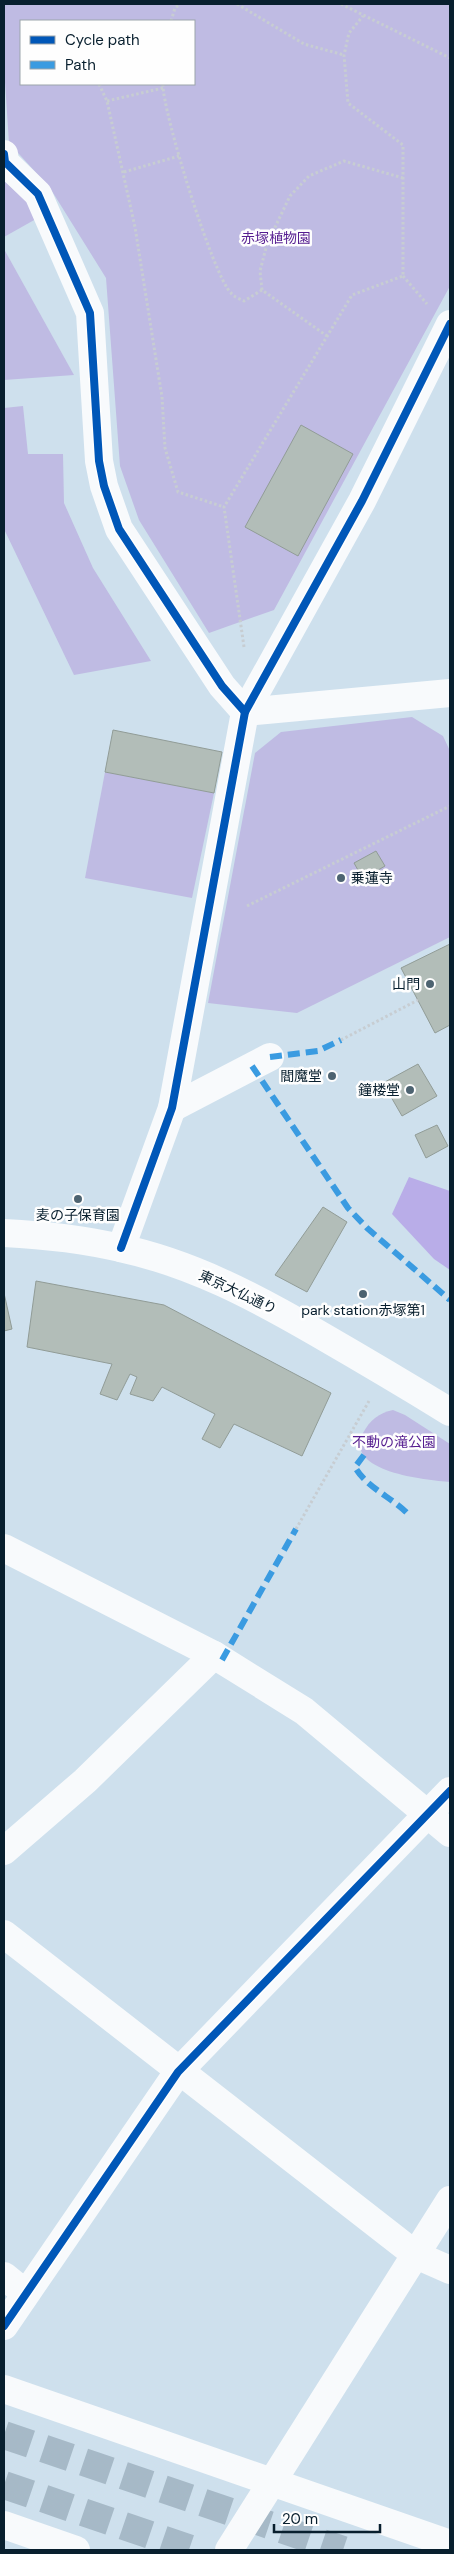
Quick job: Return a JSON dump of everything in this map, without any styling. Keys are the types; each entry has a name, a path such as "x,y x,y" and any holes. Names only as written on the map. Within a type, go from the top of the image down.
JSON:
{"street":[{"path":"4,154 5,162 38,194 90,313 99,461 104,486 120,529 222,686 245,712"},
{"path":"121,1248 172,1108 245,712 362,501 450,324"},
{"path":"245,712 448,699"},
{"path":"172,1108 270,1057"},
{"name":"東京大仏通り","path":"4,1233 57,1236 121,1248 180,1266 229,1285 386,1373 450,1412"},
{"path":"4,1548 214,1655 304,1711 450,1833"},
{"path":"4,1851 85,1781 214,1655"},
{"path":"4,2326 178,2072 450,1791"},
{"path":"4,1934 178,2072 416,2255 450,2270"},
{"path":"229,2550 450,2200"},
{"path":"4,2276 25,2293"},
{"path":"4,2389 450,2544"},
{"path":"4,2525 76,2550"}],"path":[{"path":"171,20 175,8 180,4"},
{"path":"237,4 304,44 344,55"},
{"path":"341,4 450,58"},
{"path":"245,651 224,507 352,295 403,276 403,144 348,103 344,55 348,33 363,16"},
{"path":"99,85 107,101 135,227 162,397 165,448 178,492 224,507"},
{"path":"107,101 163,86 179,156 209,249 230,293 244,301 262,290"},
{"path":"124,172 179,156"},
{"path":"327,336 262,290 260,271 267,244 290,196 309,176 344,161 403,178"},
{"path":"247,906 450,806"},
{"path":"341,1040 418,1000"},
{"path":"296,1529 386,1373"}],"green space":[{"name":"赤塚植物園","path":"4,4 450,4 450,286 274,610 209,633 139,520 120,466 106,278 50,188 9,143 4,67"},
{"path":"4,181 29,203 36,219 4,237"},
{"path":"4,249 74,375 4,380"},
{"path":"23,406 28,454 63,454 64,503 93,568 151,661 74,675 4,529 4,408"},
{"name":"乗蓮寺","path":"412,717 443,736 450,751 450,937 297,1013 208,1003 255,753 281,732"},
{"path":"105,772 214,793 192,898 85,878"},
{"name":"不動の滝公園","path":"393,1410 405,1415 450,1444 450,1482 423,1479 390,1471 375,1465 365,1457 360,1446 363,1433 379,1415"}],"shaded area":[{"path":"409,1177 450,1191 450,1270 434,1259 392,1214"}],"building":[{"path":"301,425 353,454 298,556 245,527"},
{"path":"113,730 222,752 214,793 105,772"},
{"path":"376,851 385,866 363,879 354,863"},
{"name":"山門","path":"450,944 450,1025 435,1033 401,968"},
{"name":"鐘楼堂","path":"418,1064 437,1096 402,1116 383,1083"},
{"path":"437,1125 448,1146 426,1158 415,1135"},
{"path":"323,1207 347,1222 307,1292 275,1275"},
{"path":"36,1281 164,1305 331,1393 302,1456 234,1424 220,1448 202,1439 215,1414 162,1387 153,1401 130,1394 137,1377 130,1374 117,1400 100,1394 112,1364 27,1347"},
{"path":"4,1293 12,1329 4,1331"}],"tunnel":[{"path":"4,2435 343,2550"},
{"path":"4,2485 194,2550"}],"marked path":[{"path":"270,1057 318,1051 341,1040"},
{"path":"252,1066 348,1208 367,1228 450,1300"},
{"path":"364,1455 355,1467 360,1474 372,1486 407,1513"},
{"path":"222,1660 296,1529"}],"cycle path":[{"path":"4,154 5,162 38,194 90,313 99,461 104,486 119,529 222,686 245,712"},
{"path":"121,1248 172,1108 245,712 362,501 450,324"},
{"path":"4,2326 178,2072 450,1791"}],"place":[{"name":"乗蓮寺","path":"341,878"},
{"name":"山門","path":"430,984"},
{"name":"閻魔堂","path":"332,1076"},
{"name":"鐘楼堂","path":"410,1090"},
{"name":"麦の子保育園","path":"78,1199"},
{"name":"park station赤塚第1","path":"363,1294"}]}
